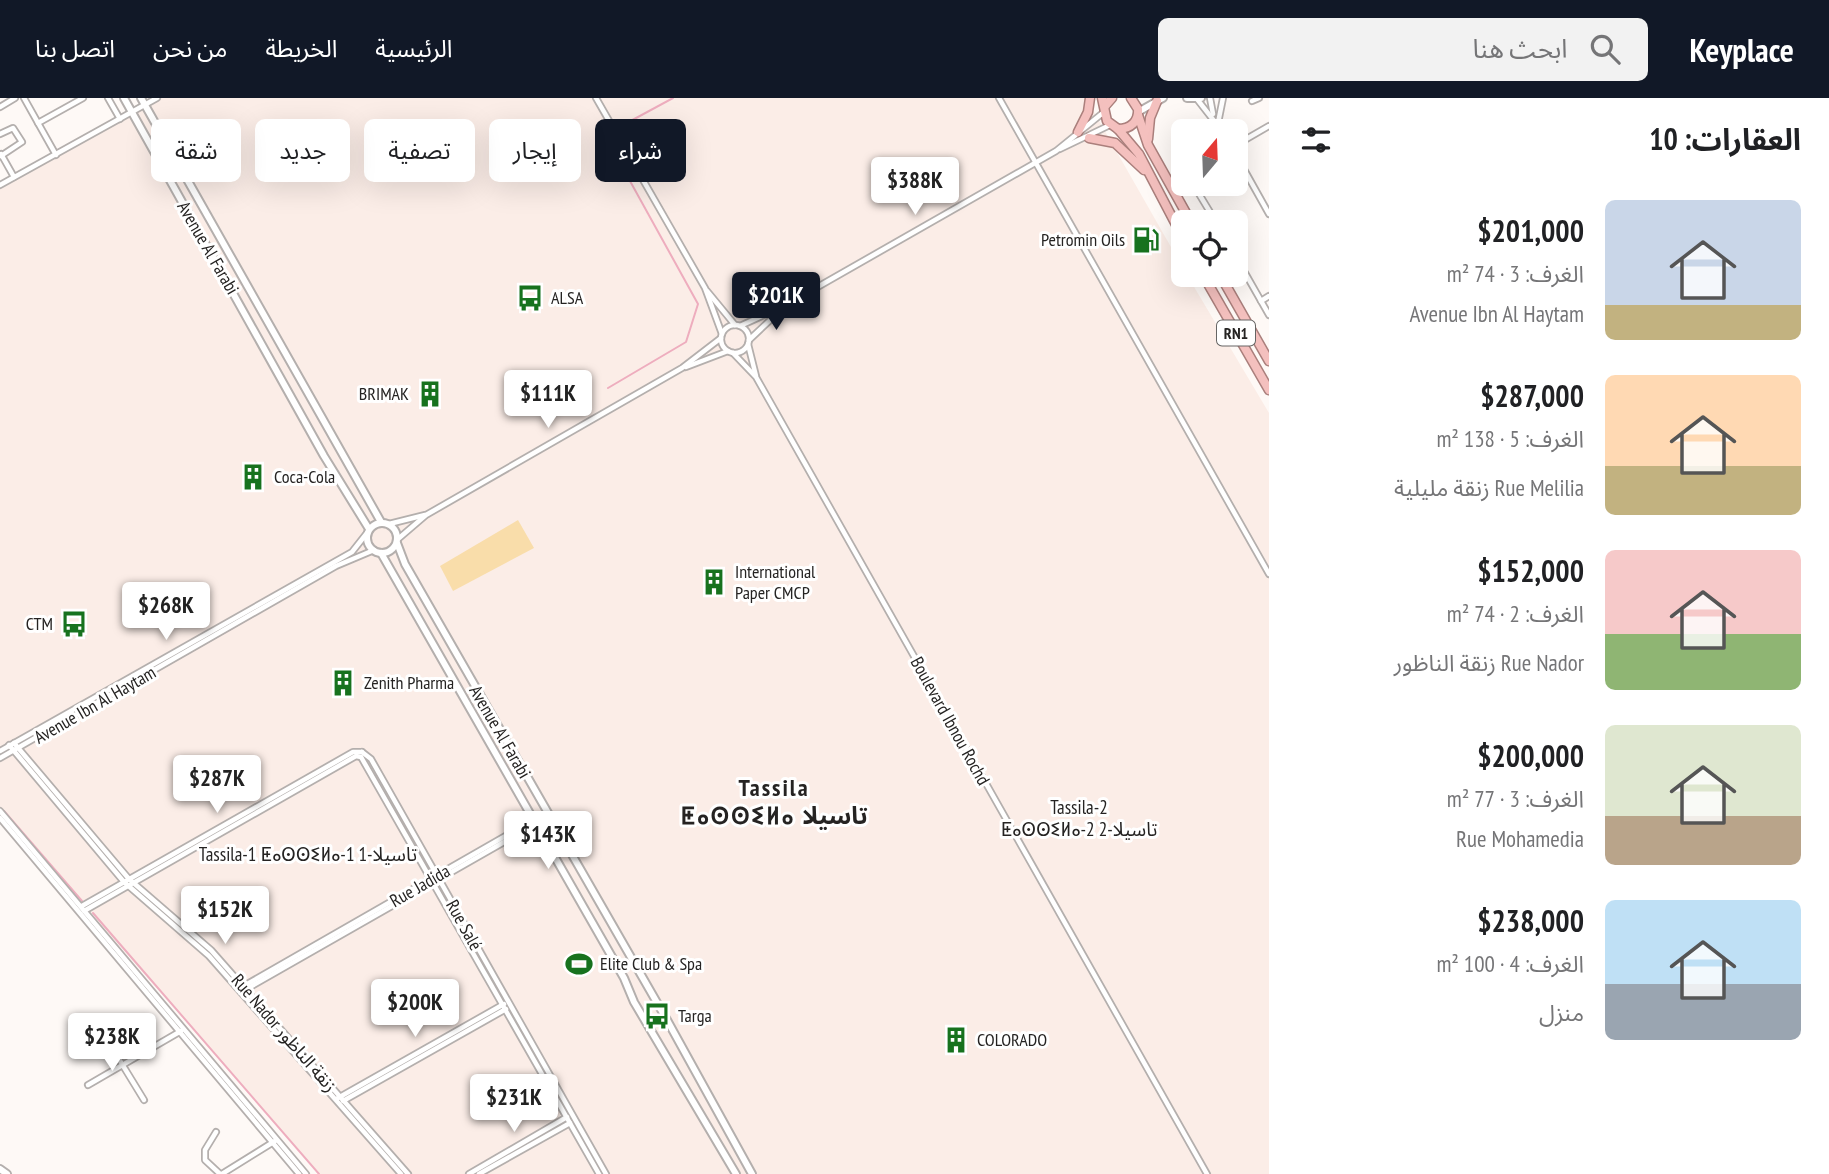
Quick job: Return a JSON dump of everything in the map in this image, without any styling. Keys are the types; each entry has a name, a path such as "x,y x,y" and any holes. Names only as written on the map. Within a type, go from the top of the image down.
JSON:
{"highway":[{"path":"1079,132 1088,112 1090,98"},
{"path":"1112,98 1104,105 1114,127 1139,154 1171,216"},
{"path":"1135,99 1148,145 1184,210"},
{"path":"1148,145 1149,123 1160,99"},
{"path":"1114,127 1133,124 1138,113"},
{"path":"1089,138 1115,143 1150,177"},
{"name":"RN1","path":"1210,287 1269,390"},
{"name":"RN1","path":"1227,287 1269,361"}],"street":[{"path":"0,107 15,98"},
{"path":"24,98 56,155"},
{"path":"38,123 83,98"},
{"path":"108,98 120,119"},
{"name":"Avenue Al Farabi","path":"124,98 368,531"},
{"name":"Avenue Al Farabi","path":"141,98 381,522"},
{"path":"0,185 157,98"},
{"path":"596,98 705,288 737,326 746,331 748,342"},
{"path":"999,98 1269,574"},
{"path":"1187,98 1199,99 1214,119"},
{"path":"1210,98 1215,119"},
{"path":"1217,119 1223,98"},
{"path":"1252,101 1259,98"},
{"path":"1138,113 1160,99"},
{"path":"397,541 396,530 389,524 381,522 368,531 368,543 377,552 393,549 397,541 426,515 682,368 722,336 727,328 786,305 1056,150 1079,132 1104,105"},
{"path":"1248,138 1269,126"},
{"path":"1056,150 1114,127"},
{"path":"0,134 13,128 22,142 1,154 14,177"},
{"path":"1248,176 1269,214"},
{"path":"1248,278 1269,315"},
{"path":"705,288 730,352"},
{"path":"1261,301 1269,296"},
{"path":"682,368 741,351 786,305"},
{"name":"Boulevard Ibnou Rochd","path":"748,342 756,377"},
{"name":"Boulevard Ibnou Rochd","path":"730,352 756,377 1207,1174"},
{"path":"389,524 426,515"},
{"name":"Avenue Ibn Al Haytam","path":"0,758 352,552 368,531"},
{"name":"Avenue Al Farabi","path":"397,541 401,558 752,1174"},
{"name":"Avenue Al Farabi","path":"377,552 624,978 634,1002 736,1174"},
{"name":"Avenue Ibn Al Haytam","path":"0,751 336,566 377,552"},
{"name":"Rue Nador زنقة الناظور","path":"12,744 129,883 201,940 401,1174"},
{"name":"Rue Salé","path":"129,883 353,751 371,759 435,880 571,1119 599,1174"},
{"path":"0,811 275,1141 306,1174"},
{"name":"Rue Jadida","path":"242,990 549,817"},
{"path":"0,818 82,909"},
{"path":"82,909 129,883"},
{"path":"339,1100 507,1005"},
{"path":"88,1085 183,1030"},
{"path":"103,1032 144,1100"},
{"name":"Rue Nador زنقة الناظور","path":"339,1100 408,1174"},
{"path":"469,1174 571,1119"},
{"path":"479,1174 571,1119"},
{"name":"Rue Salé","path":"571,1119 606,1174"},
{"path":"216,1132 205,1150 205,1160 221,1174 275,1141"},
{"path":"275,1141 299,1174"},
{"path":"0,1169 8,1174"}],"shaded area":[{"path":"161,98 1086,98 1171,247 1171,287 1194,287 1269,413 1269,1174 320,1174 0,810 0,186"},
{"path":"518,520 534,548 453,591 440,566"}],"waterway":[{"path":"634,119 673,98"},
{"path":"608,388 686,342 698,304 631,182"},
{"path":"66,723 299,590"},
{"path":"4,811 82,901"},
{"path":"93,913 319,1174"}],"place":[{"name":"Petromin Oils","path":"1146,240"},
{"name":"ALSA","path":"530,298"},
{"name":"BRIMAK","path":"430,394"},
{"name":"Coca-Cola","path":"253,477"},
{"name":"International Paper CMCP","path":"714,582"},
{"name":"CTM","path":"74,624"},
{"name":"Zenith Pharma","path":"343,683"},
{"name":"Elite Club & Spa","path":"579,964"},
{"name":"Targa","path":"657,1016"},
{"name":"COLORADO","path":"956,1040"}],"district":[{"name":"Tassila ⵟⴰⵙⵙⵉⵍⴰ تاسيلا","path":"774,802"},
{"name":"Tassila-2 ⵟⴰⵙⵙⵉⵍⴰ-2 2-تاسيلا","path":"1079,818"},
{"name":"Tassila-1 ⵟⴰⵙⵙⵉⵍⴰ-1 1-تاسيلا","path":"308,854"}]}
